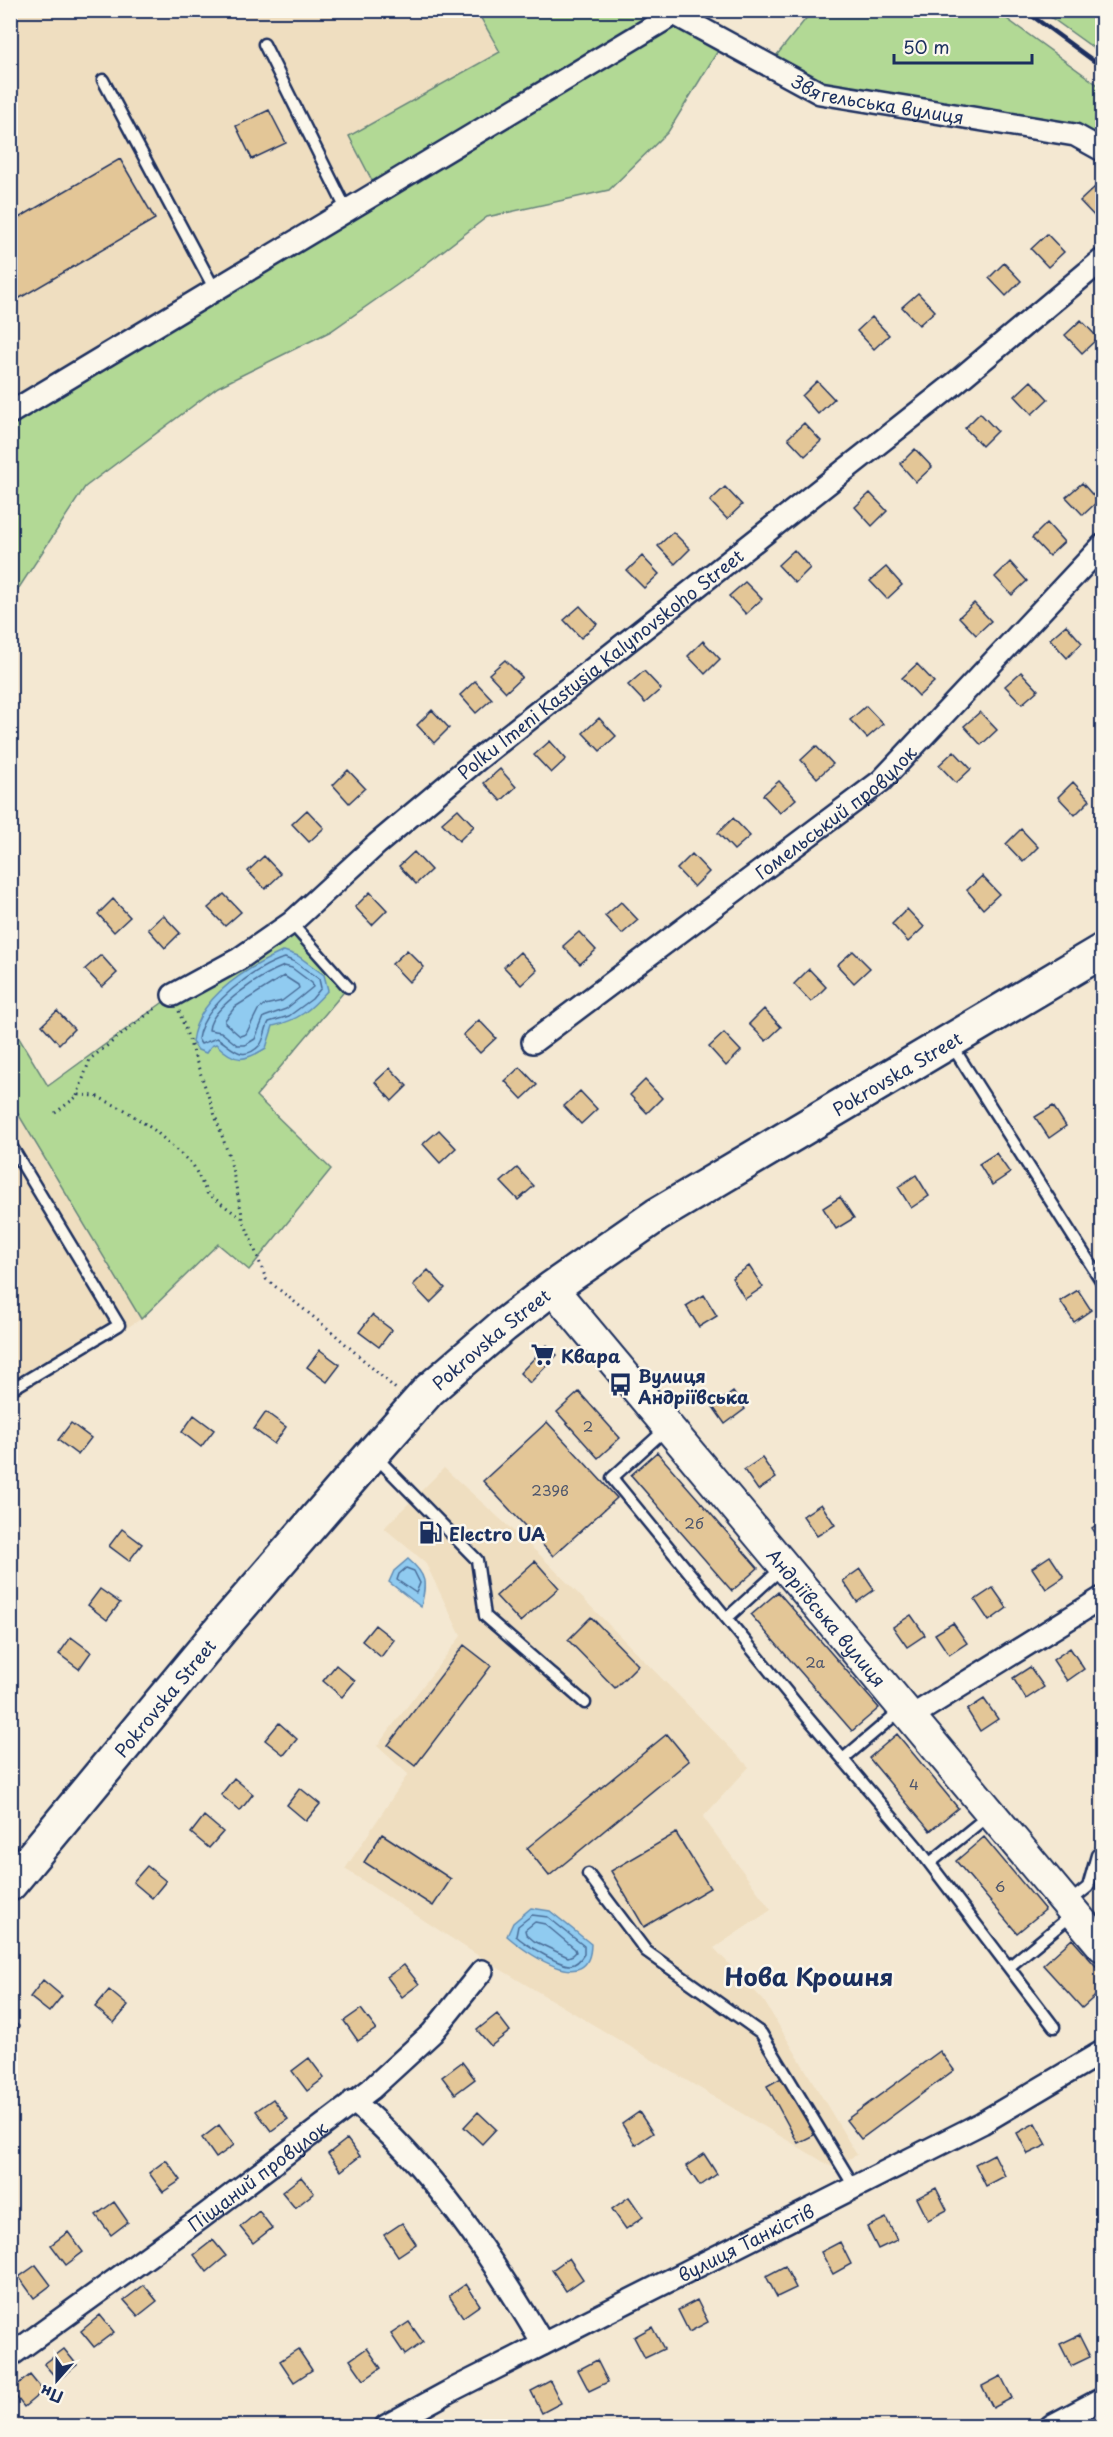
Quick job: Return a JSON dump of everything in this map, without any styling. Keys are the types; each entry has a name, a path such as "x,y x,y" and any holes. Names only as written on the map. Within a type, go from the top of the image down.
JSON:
{"highway":[{"name":"Pokrovska Street","path":"10,1884 226,1623 373,1453 429,1390 503,1326 552,1288 657,1215 1102,951"}],"street":[{"name":"Звягельська вулиця","path":"670,12 820,93 1076,135 1102,150"},
{"path":"10,413 346,211 670,12"},
{"name":"Polku Imeni Kastusia Kalynovskoho Street","path":"173,995 239,959 291,923 377,844 477,760 954,384 1102,260"},
{"name":"Гомельський провулок","path":"533,1042 881,781 1102,546"},
{"name":"Андріївська вулиця","path":"552,1288 786,1564 1102,1946"},
{"path":"908,1711 1102,1598"},
{"name":"Піщаний провулок","path":"10,2356 201,2218 371,2089 432,2033 482,1971"},
{"name":"вулиця Танкістів","path":"386,2427 454,2389 982,2123 1102,2052"},
{"path":"353,2101 410,2155 459,2217 516,2299 543,2344"},
{"path":"1051,2427 1102,2399"}],"lane":[{"path":"264,44 346,211"},
{"path":"103,80 215,290"},
{"path":"291,923 348,987"},
{"path":"950,1042 1102,1282"},
{"path":"10,1144 119,1325 10,1390"},
{"path":"669,1426 612,1478 930,1863 1054,2027"},
{"path":"373,1453 477,1560 485,1616 585,1703"},
{"path":"727,1618 786,1564"},
{"path":"843,1759 908,1711"},
{"path":"930,1863 992,1813"},
{"path":"1009,1967 1071,1908 1088,1887 1097,1855 1102,1851"},
{"path":"588,1874 646,1951 761,2033 855,2188"}],"path":[{"path":"55,1113 77,1096 90,1059 173,995 215,1113 230,1159 243,1219 266,1279 331,1331 415,1406"},
{"path":"77,1096 96,1096 124,1110 154,1130 193,1165 207,1193 243,1219"}],"shaded area":[{"path":"11,11 477,11 500,52 349,136 378,192 11,413"},
{"path":"10,1102 141,1319 11,1400 10,1400"},
{"path":"444,1468 540,1555 749,1767 703,1817 771,1910 714,1948 764,2001 857,2155 832,2167 488,1962 345,1869 408,1774 377,1746 461,1636 425,1562 384,1528"}],"green space":[{"path":"477,11 667,11 724,41 668,132 609,190 487,217 414,273 331,331 218,387 85,487 11,600 11,413 378,192 349,136 500,52"},
{"path":"812,11 996,11 1102,88 1102,140 1077,129 1009,112 875,97 801,78 772,61"},
{"path":"1042,11 1102,11 1102,54"},
{"path":"291,923 348,987 256,1096 331,1169 249,1270 218,1244 141,1319 11,1102 11,1025 48,1086 173,995"}],"water":[{"path":"284,951 298,956 324,975 328,990 304,1013 290,1021 273,1026 266,1048 252,1056 234,1057 216,1044 211,1046 206,1053 198,1050 192,1042 196,1026 203,1011 214,998 240,975"},
{"path":"408,1559 419,1570 424,1580 421,1607 389,1582 394,1571"},
{"path":"531,1908 550,1911 591,1944 588,1960 580,1968 569,1970 556,1967 528,1952 507,1936 513,1923"}],"building":[{"path":"269,110 286,143 252,159 236,126"},
{"path":"120,159 155,219 13,302 10,298 10,223"},
{"path":"1095,187 1102,194 1102,214 1097,219 1080,201"},
{"path":"1047,234 1064,252 1048,267 1031,249"},
{"path":"1004,263 1021,281 1006,296 989,278"},
{"path":"918,293 935,311 919,325 902,307"},
{"path":"872,317 889,335 874,349 857,331"},
{"path":"1081,320 1098,338 1082,353 1065,335"},
{"path":"817,381 834,399 818,414 802,396"},
{"path":"1031,381 1048,399 1032,414 1015,396"},
{"path":"980,413 997,431 982,446 965,428"},
{"path":"804,423 821,441 805,456 788,438"},
{"path":"915,449 932,467 916,482 900,464"},
{"path":"1082,483 1098,501 1083,515 1066,497"},
{"path":"725,487 742,505 727,519 710,501"},
{"path":"870,493 887,511 872,526 855,507"},
{"path":"1047,523 1064,542 1049,556 1032,538"},
{"path":"673,532 690,549 675,564 658,546"},
{"path":"794,550 810,568 795,583 778,565"},
{"path":"642,556 659,574 644,588 627,571"},
{"path":"1010,562 1027,581 1012,595 995,577"},
{"path":"886,567 902,585 887,599 870,581"},
{"path":"745,582 762,599 746,614 729,596"},
{"path":"1102,589 1102,605 1095,597"},
{"path":"974,603 991,621 976,635 959,617"},
{"path":"580,606 597,624 581,638 564,620"},
{"path":"1066,625 1082,643 1067,658 1050,639"},
{"path":"703,641 720,659 705,674 688,656"},
{"path":"505,660 522,677 506,692 489,674"},
{"path":"917,664 934,682 919,696 902,678"},
{"path":"644,671 661,689 645,703 628,685"},
{"path":"1021,672 1038,690 1022,704 1005,686"},
{"path":"475,681 492,699 476,713 460,695"},
{"path":"866,706 883,724 867,738 850,720"},
{"path":"432,710 449,728 434,743 417,725"},
{"path":"980,712 997,730 981,745 964,726"},
{"path":"599,718 616,736 600,751 583,733"},
{"path":"550,741 566,759 551,773 534,755"},
{"path":"816,746 833,764 817,778 801,760"},
{"path":"954,751 971,769 956,783 939,765"},
{"path":"500,769 516,787 501,801 484,783"},
{"path":"348,770 365,788 349,803 333,785"},
{"path":"779,781 796,799 780,813 763,795"},
{"path":"1073,782 1090,800 1075,815 1058,797"},
{"path":"458,809 474,826 459,841 442,823"},
{"path":"307,810 324,828 309,842 292,824"},
{"path":"733,818 750,836 734,850 718,833"},
{"path":"1021,829 1038,847 1023,862 1006,844"},
{"path":"414,852 431,870 416,884 399,866"},
{"path":"692,854 709,872 694,887 677,869"},
{"path":"264,856 281,874 265,889 248,871"},
{"path":"982,876 999,894 983,909 967,890"},
{"path":"370,892 387,910 372,925 355,907"},
{"path":"224,894 241,912 225,926 208,908"},
{"path":"113,899 130,917 114,932 98,914"},
{"path":"621,902 638,920 622,934 605,916"},
{"path":"907,909 924,927 908,942 892,924"},
{"path":"163,915 180,933 165,948 148,929"},
{"path":"579,932 596,950 580,964 563,946"},
{"path":"407,950 424,967 409,982 392,964"},
{"path":"853,951 870,968 854,983 837,965"},
{"path":"520,952 537,970 521,985 504,967"},
{"path":"101,955 117,973 102,987 85,969"},
{"path":"809,969 826,987 811,1002 794,984"},
{"path":"764,1009 781,1027 766,1041 749,1024"},
{"path":"57,1011 74,1029 59,1044 42,1025"},
{"path":"479,1020 496,1038 480,1053 463,1035"},
{"path":"724,1033 741,1051 726,1066 709,1047"},
{"path":"520,1067 537,1085 522,1099 505,1081"},
{"path":"390,1068 407,1086 392,1101 375,1082"},
{"path":"645,1080 662,1098 647,1113 630,1095"},
{"path":"580,1091 597,1109 581,1124 564,1106"},
{"path":"1053,1106 1066,1126 1049,1138 1035,1117"},
{"path":"439,1130 456,1148 440,1163 423,1144"},
{"path":"996,1153 1010,1173 992,1185 979,1164"},
{"path":"517,1168 534,1186 518,1200 501,1182"},
{"path":"916,1175 929,1196 911,1208 898,1187"},
{"path":"840,1197 854,1218 836,1229 823,1208"},
{"path":"749,1266 763,1287 745,1299 732,1278"},
{"path":"428,1270 445,1288 430,1303 413,1285"},
{"path":"1078,1290 1091,1310 1074,1322 1060,1301"},
{"path":"704,1295 717,1316 699,1327 686,1306"},
{"path":"372,1315 392,1330 379,1347 359,1332"},
{"path":"547,1345 557,1355 530,1383 520,1373"},
{"path":"320,1350 340,1365 327,1382 307,1367"},
{"path":"579,1392 620,1438 598,1458 557,1412"},
{"path":"733,1392 745,1409 725,1424 713,1407"},
{"path":"266,1412 286,1427 274,1444 254,1429"},
{"path":"194,1415 214,1430 201,1447 182,1432"},
{"path":"547,1422 617,1498 553,1556 483,1481"},
{"path":"71,1423 91,1438 78,1455 58,1440"},
{"path":"657,1452 758,1568 732,1591 631,1475"},
{"path":"762,1458 776,1478 758,1490 744,1470"},
{"path":"821,1504 835,1525 817,1536 803,1516"},
{"path":"1102,1521 1102,1543 1092,1528"},
{"path":"122,1529 142,1544 129,1561 109,1546"},
{"path":"1050,1556 1064,1577 1046,1589 1032,1568"},
{"path":"535,1561 559,1588 520,1622 496,1596"},
{"path":"860,1569 874,1590 857,1602 843,1581"},
{"path":"993,1588 1007,1608 989,1621 975,1600"},
{"path":"100,1589 120,1603 107,1620 88,1605"},
{"path":"778,1592 879,1708 852,1731 751,1615"},
{"path":"911,1615 925,1635 907,1647 893,1627"},
{"path":"591,1617 638,1665 615,1688 568,1640"},
{"path":"953,1623 967,1643 949,1655 935,1634"},
{"path":"375,1625 394,1640 381,1657 362,1641"},
{"path":"71,1637 91,1652 79,1669 59,1654"},
{"path":"464,1645 491,1666 415,1766 388,1745"},
{"path":"1070,1648 1084,1669 1067,1681 1053,1660"},
{"path":"336,1665 355,1681 342,1697 323,1681"},
{"path":"1030,1667 1044,1687 1026,1699 1013,1678"},
{"path":"984,1699 998,1719 980,1731 967,1710"},
{"path":"279,1723 297,1739 284,1755 265,1740"},
{"path":"667,1734 689,1761 549,1876 527,1848"},
{"path":"897,1734 958,1808 930,1831 869,1758"},
{"path":"234,1778 253,1794 240,1811 221,1795"},
{"path":"300,1788 320,1804 306,1821 287,1805"},
{"path":"204,1816 223,1832 209,1848 191,1833"},
{"path":"676,1833 710,1888 644,1927 611,1871"},
{"path":"382,1834 451,1879 433,1906 364,1862"},
{"path":"984,1837 1045,1910 1017,1933 956,1861"},
{"path":"147,1866 166,1881 152,1898 133,1882"},
{"path":"1072,1939 1102,1973 1102,1990 1082,2008 1043,1965"},
{"path":"404,1965 419,1984 402,1997 387,1977"},
{"path":"43,1980 62,1996 49,2012 30,1997"},
{"path":"109,1990 128,2006 114,2023 95,2007"},
{"path":"361,2009 376,2029 358,2041 344,2021"},
{"path":"497,2014 510,2031 491,2046 477,2030"},
{"path":"10,2019 19,2026 10,2036"},
{"path":"940,2051 954,2070 861,2139 846,2120"},
{"path":"309,2058 324,2078 307,2091 292,2071"},
{"path":"462,2062 475,2079 455,2094 442,2077"},
{"path":"783,2077 814,2135 798,2143 767,2086"},
{"path":"1102,2097 1102,2119 1093,2101"},
{"path":"273,2099 288,2119 271,2131 256,2111"},
{"path":"478,2112 496,2129 482,2144 464,2127"},
{"path":"639,2112 653,2133 635,2145 622,2124"},
{"path":"1035,2123 1047,2145 1028,2154 1017,2133"},
{"path":"219,2125 234,2145 216,2158 202,2138"},
{"path":"347,2139 360,2156 341,2171 328,2154"},
{"path":"704,2154 717,2174 700,2186 686,2166"},
{"path":"994,2154 1005,2176 986,2186 975,2164"},
{"path":"166,2160 181,2180 163,2192 149,2173"},
{"path":"301,2177 314,2193 295,2208 282,2192"},
{"path":"936,2188 947,2210 928,2220 917,2198"},
{"path":"629,2197 643,2217 626,2229 612,2209"},
{"path":"114,2202 128,2222 111,2235 96,2215"},
{"path":"259,2211 272,2228 253,2243 240,2227"},
{"path":"886,2218 897,2240 878,2249 867,2227"},
{"path":"402,2223 416,2244 398,2256 384,2235"},
{"path":"68,2232 83,2252 66,2265 51,2245"},
{"path":"213,2240 226,2256 207,2272 194,2255"},
{"path":"840,2242 851,2264 833,2274 821,2252"},
{"path":"569,2258 583,2279 566,2291 552,2270"},
{"path":"36,2265 51,2285 34,2298 19,2277"},
{"path":"785,2266 796,2288 777,2297 766,2276"},
{"path":"466,2284 480,2305 463,2317 449,2296"},
{"path":"144,2285 157,2301 138,2316 124,2300"},
{"path":"697,2300 708,2322 689,2332 678,2310"},
{"path":"100,2315 114,2332 94,2347 81,2331"},
{"path":"409,2322 423,2342 405,2355 391,2334"},
{"path":"652,2327 664,2349 645,2358 634,2337"},
{"path":"1079,2335 1090,2357 1071,2366 1060,2344"},
{"path":"367,2348 381,2368 364,2380 350,2360"},
{"path":"64,2349 77,2365 58,2380 44,2364"},
{"path":"298,2349 312,2370 294,2382 280,2361"},
{"path":"597,2360 608,2382 589,2391 578,2370"},
{"path":"30,2375 43,2391 24,2407 11,2390"},
{"path":"1001,2376 1012,2398 993,2408 982,2386"},
{"path":"550,2381 561,2403 542,2413 531,2391"}],"railway":[{"path":"1024,10 1102,67"}],"place":[{"name":"Квара","path":"543,1355"},
{"name":"Вулиця Андріївська","path":"620,1385"},
{"name":"Electro UA","path":"431,1533"}],"district":[{"name":"Нова Крошня","path":"809,1976"}]}
